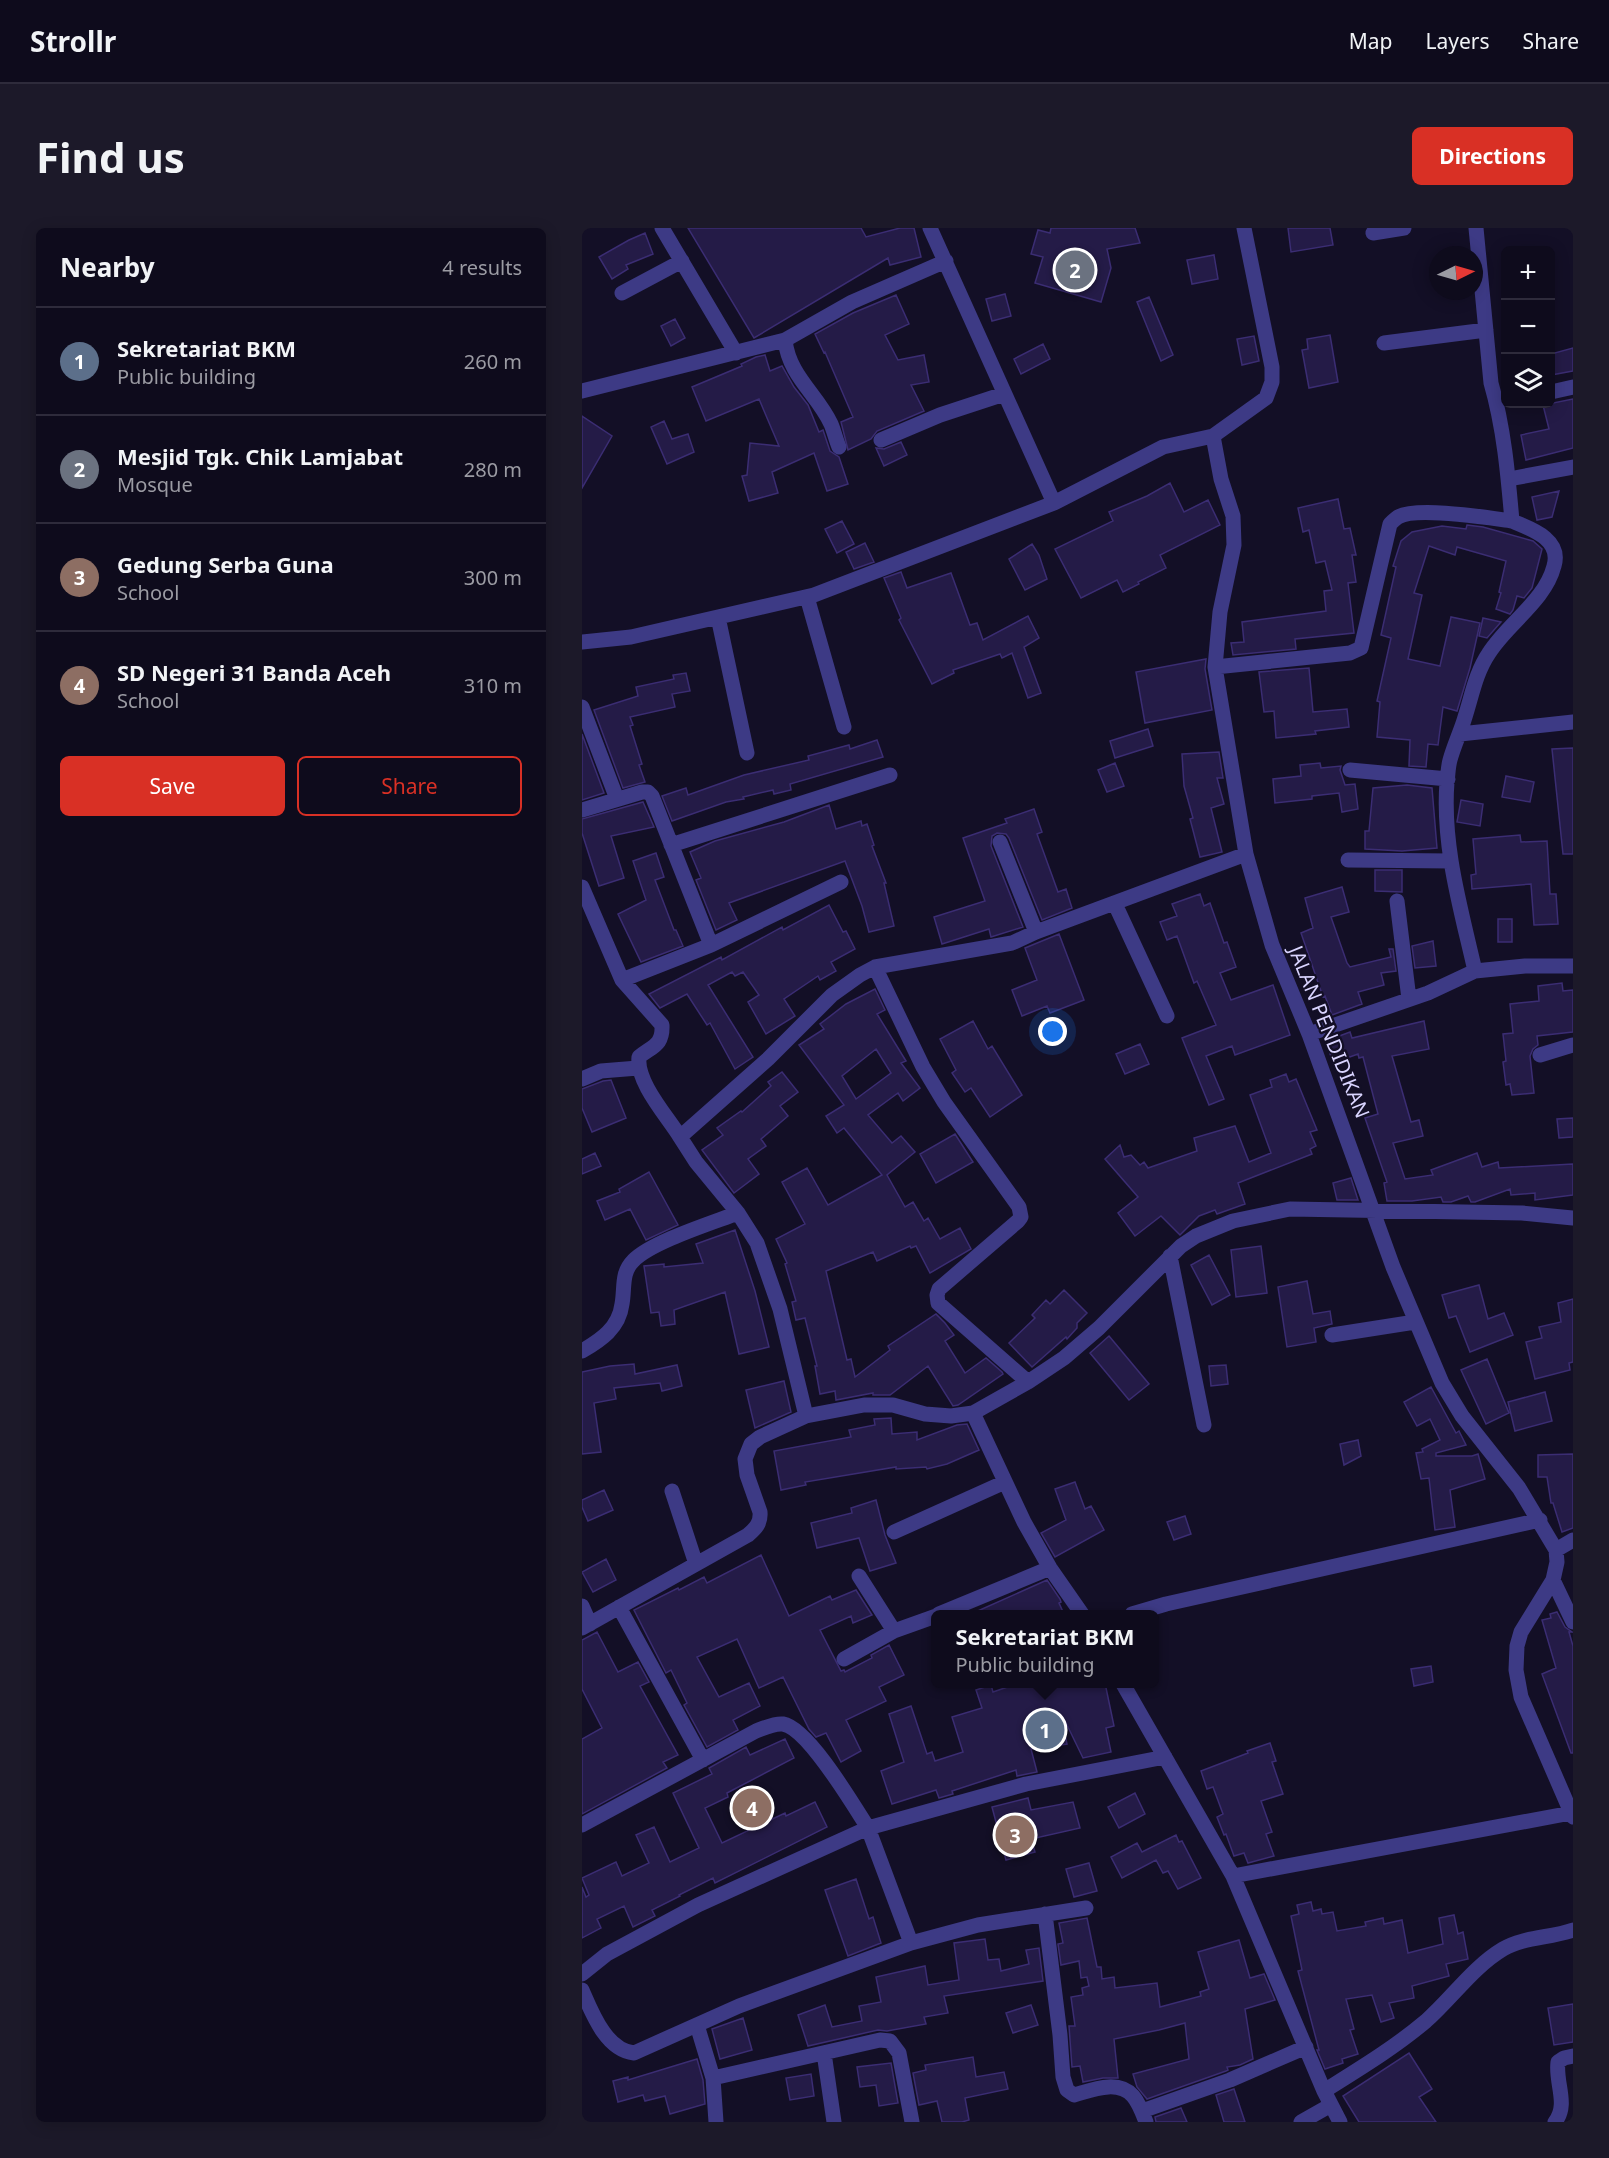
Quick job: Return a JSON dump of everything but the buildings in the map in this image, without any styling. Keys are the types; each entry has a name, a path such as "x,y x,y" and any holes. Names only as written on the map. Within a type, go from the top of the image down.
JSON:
{"street":[{"path":"662,228 736,353"},
{"path":"930,228 1054,503"},
{"path":"582,642 631,637 807,597 1054,503 1163,447 1213,436 1266,398 1272,382 1272,367 1244,228"},
{"path":"1373,233 1404,228"},
{"path":"1476,228 1491,383 1501,402"},
{"path":"622,293 682,261"},
{"path":"582,391 785,340 852,302 946,261"},
{"path":"1384,343 1486,330"},
{"path":"785,340 787,355 800,379 830,423 839,447"},
{"path":"1555,391 1573,387"},
{"path":"880,440 940,415 1004,394"},
{"path":"1502,408 1512,521"},
{"name":"JALAN PENDIDIKAN","path":"1213,436 1221,479 1233,516 1234,545 1220,612 1215,667 1246,854 1272,945 1310,1035 1393,1267 1442,1383 1457,1408 1519,1488 1556,1550"},
{"path":"1509,479 1573,467"},
{"path":"1215,667 1350,653 1361,648 1390,524 1399,516 1417,513 1466,515 1512,521 1539,533 1550,542 1555,554 1555,565 1543,590 1489,653 1477,677 1460,734 1449,760 1445,807 1451,861 1475,971"},
{"path":"807,597 844,727"},
{"path":"718,617 747,753"},
{"path":"582,706 617,800"},
{"path":"1460,734 1573,722"},
{"path":"1350,770 1448,779"},
{"path":"671,845 890,775"},
{"path":"582,810 642,792 648,792 652,796 711,945"},
{"path":"1000,842 1036,932"},
{"path":"680,1137 768,1059 832,995 875,967 1012,943 1246,854"},
{"path":"1348,860 1451,861"},
{"path":"622,980 711,945 841,882"},
{"path":"582,886 622,980 662,1026 659,1042 640,1056 638,1068 644,1081 696,1162 738,1213 757,1243 780,1309 806,1416"},
{"path":"1397,901 1409,999"},
{"path":"1114,904 1167,1016"},
{"path":"1310,1035 1409,999 1475,971 1525,966 1573,966"},
{"path":"875,967 923,1067 944,1102 975,1143 1021,1213 1018,1221 939,1289 938,1302 1028,1382"},
{"path":"1540,1055 1573,1046"},
{"path":"582,1078 601,1071 638,1068"},
{"path":"582,1606 586,1626 748,1535 758,1525 761,1518 759,1505 747,1475 745,1459 751,1444 760,1437 806,1416 842,1408 893,1405 925,1414 951,1416 973,1413 1028,1382 1064,1358 1099,1328 1170,1256 1196,1236 1233,1221 1290,1209 1522,1213 1573,1218"},
{"path":"582,1351 602,1340 615,1323 622,1306 626,1271 632,1261 643,1252 662,1243 738,1213"},
{"path":"1170,1256 1204,1425"},
{"path":"1332,1335 1415,1322"},
{"path":"973,1413 1023,1522 1050,1568 1079,1610"},
{"path":"894,1532 1005,1482"},
{"path":"672,1491 696,1564"},
{"path":"1146,1610 1540,1520"},
{"path":"1233,1876 1572,1815 1521,1697 1516,1656 1521,1632 1553,1580 1557,1562 1556,1550 1573,1540"},
{"path":"949,1610 1050,1568"},
{"path":"859,1576 894,1631"},
{"path":"1553,1580 1573,1622"},
{"path":"619,1607 703,1760"},
{"path":"844,1659 894,1631 931,1617"},
{"path":"1127,1688 1233,1876 1327,2098 1340,2122"},
{"path":"582,1826 756,1731 783,1724 792,1728 811,1744 868,1828 911,1943"},
{"path":"582,1974 607,1954 698,1905 868,1828 1026,1784 1165,1757"},
{"path":"582,1990 591,2012 610,2041 621,2050 634,2053 739,2006 911,1943 978,1925 1086,1908"},
{"path":"1045,1914 1063,2077 1067,2090 1074,2095 1112,2086 1120,2088 1133,2095 1144,2117 1306,2047"},
{"path":"1301,2122 1327,2098 1427,2020 1490,1958 1505,1948 1526,1940 1573,1930"},
{"path":"697,2025 713,2078 716,2122"},
{"path":"713,2078 880,2040 890,2041 899,2054 912,2122"},
{"path":"824,2054 834,2122"},
{"path":"1555,2122 1562,2112 1558,2062 1573,2056"}],"place":[{"name":"Mesjid Tgk. Chik Lamjabat","path":"1075,270"},
{"name":"Sekretariat BKM","path":"1045,1730"},
{"name":"SD Negeri 31 Banda Aceh","path":"752,1808"},
{"name":"Gedung Serba Guna","path":"1015,1835"}]}
